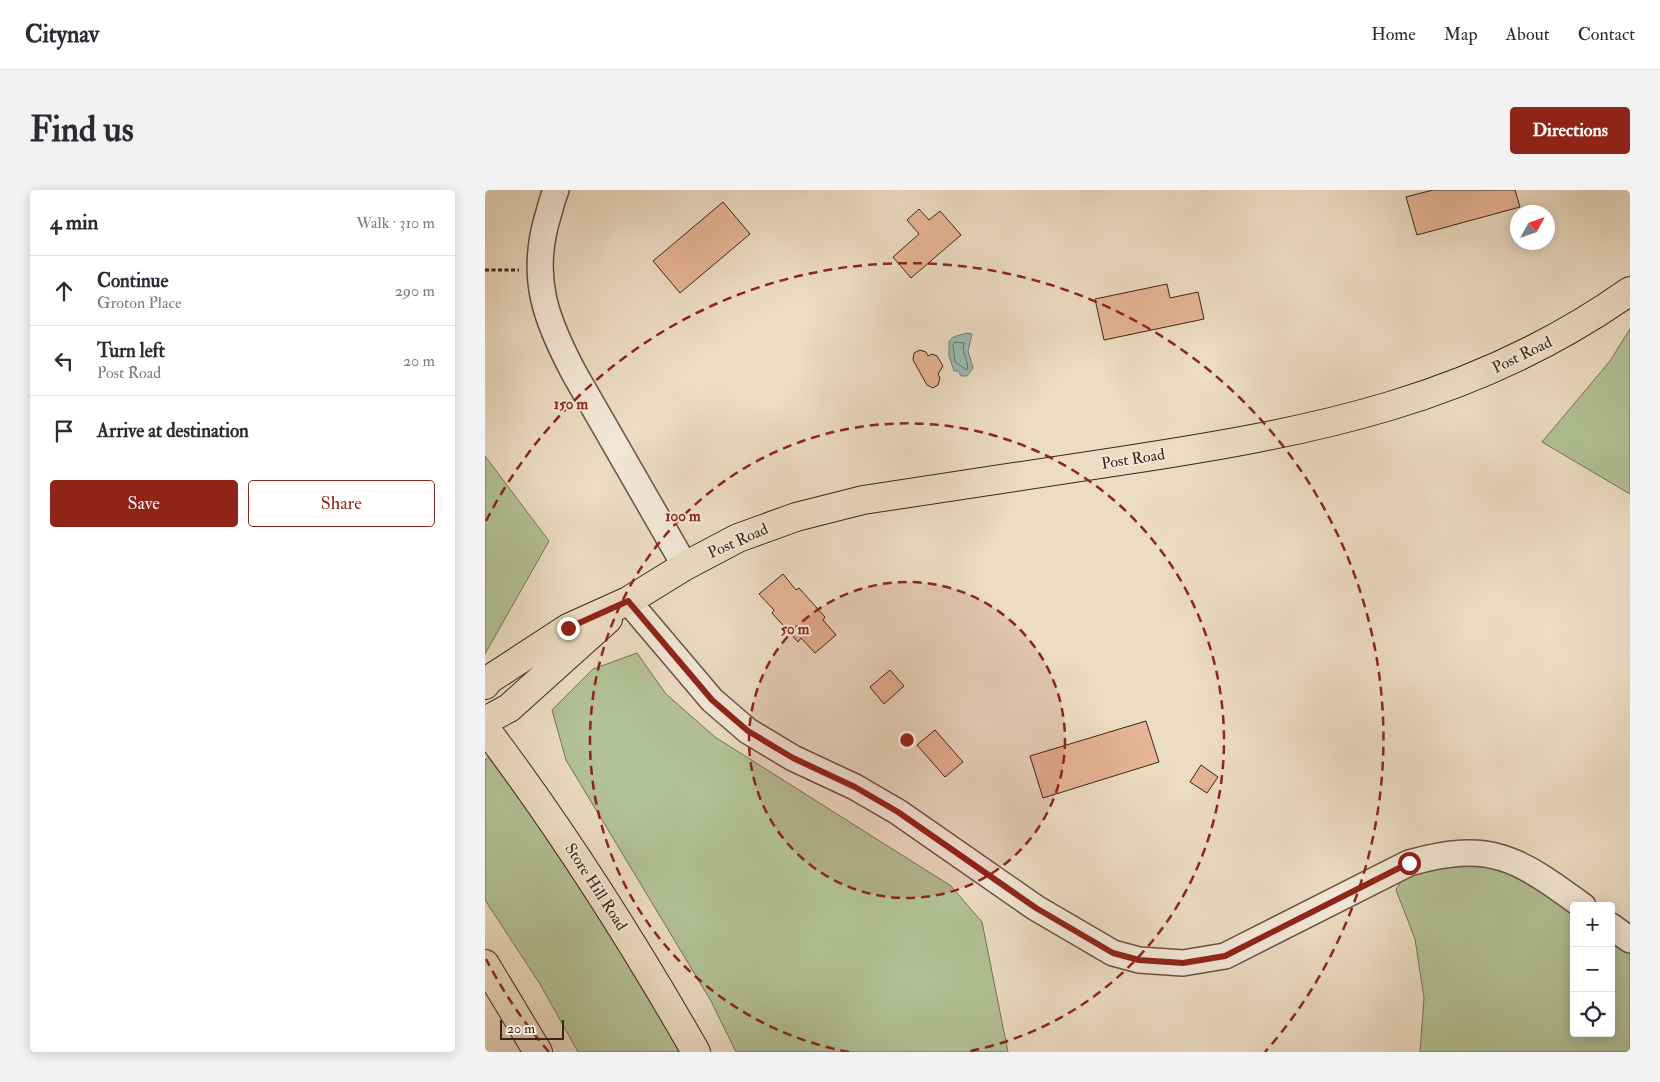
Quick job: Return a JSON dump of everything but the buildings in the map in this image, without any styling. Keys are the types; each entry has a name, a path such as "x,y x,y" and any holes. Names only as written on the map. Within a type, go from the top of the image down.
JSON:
{"main road":[{"name":"Post Road","path":"485,685 490,679 568,628 628,601 685,566 738,538 830,507 873,498 1226,445 1325,425 1396,406 1464,382 1536,349 1580,325 1630,291"},
{"name":"Post Road","path":"485,721 509,708 628,601"},
{"name":"Store Hill Road","path":"485,728 533,792 641,956 695,1052"},
{"path":"485,964 538,1052"}],"street":[{"path":"556,190 541,241 539,270 543,303 559,343 685,566"},
{"path":"628,601 712,700 748,731 793,758 855,787 898,812 1036,908 1113,953 1139,960 1183,963 1225,956 1409,863 1441,854 1474,851 1506,858 1540,875 1577,902"},
{"path":"1615,929 1630,940"}],"path":[{"path":"485,270 539,270"}],"green space":[{"path":"1630,329 1630,494 1542,442 1610,361"},
{"path":"485,456 549,541 485,654"},
{"path":"637,653 666,694 715,737 951,886 982,922 1008,1052 736,1052 711,1001 566,760 552,710 593,669"},
{"path":"493,753 610,922 682,1052 578,1052 540,984 485,900 485,760"},
{"path":"1470,857 1532,882 1570,908 1570,1037 1615,1037 1615,940 1630,950 1630,1052 1420,1052 1424,998 1415,939 1396,890 1405,875"}],"water":[{"path":"967,333 972,334 968,351 973,368 967,376 961,376 958,371 954,371 949,356 949,341 953,337"}],"route":[{"path":"568,628 628,601 712,700 748,731 793,758 855,787 898,812 1036,908 1094,944 1113,953 1139,960 1183,963 1225,956 1409,863"}]}
